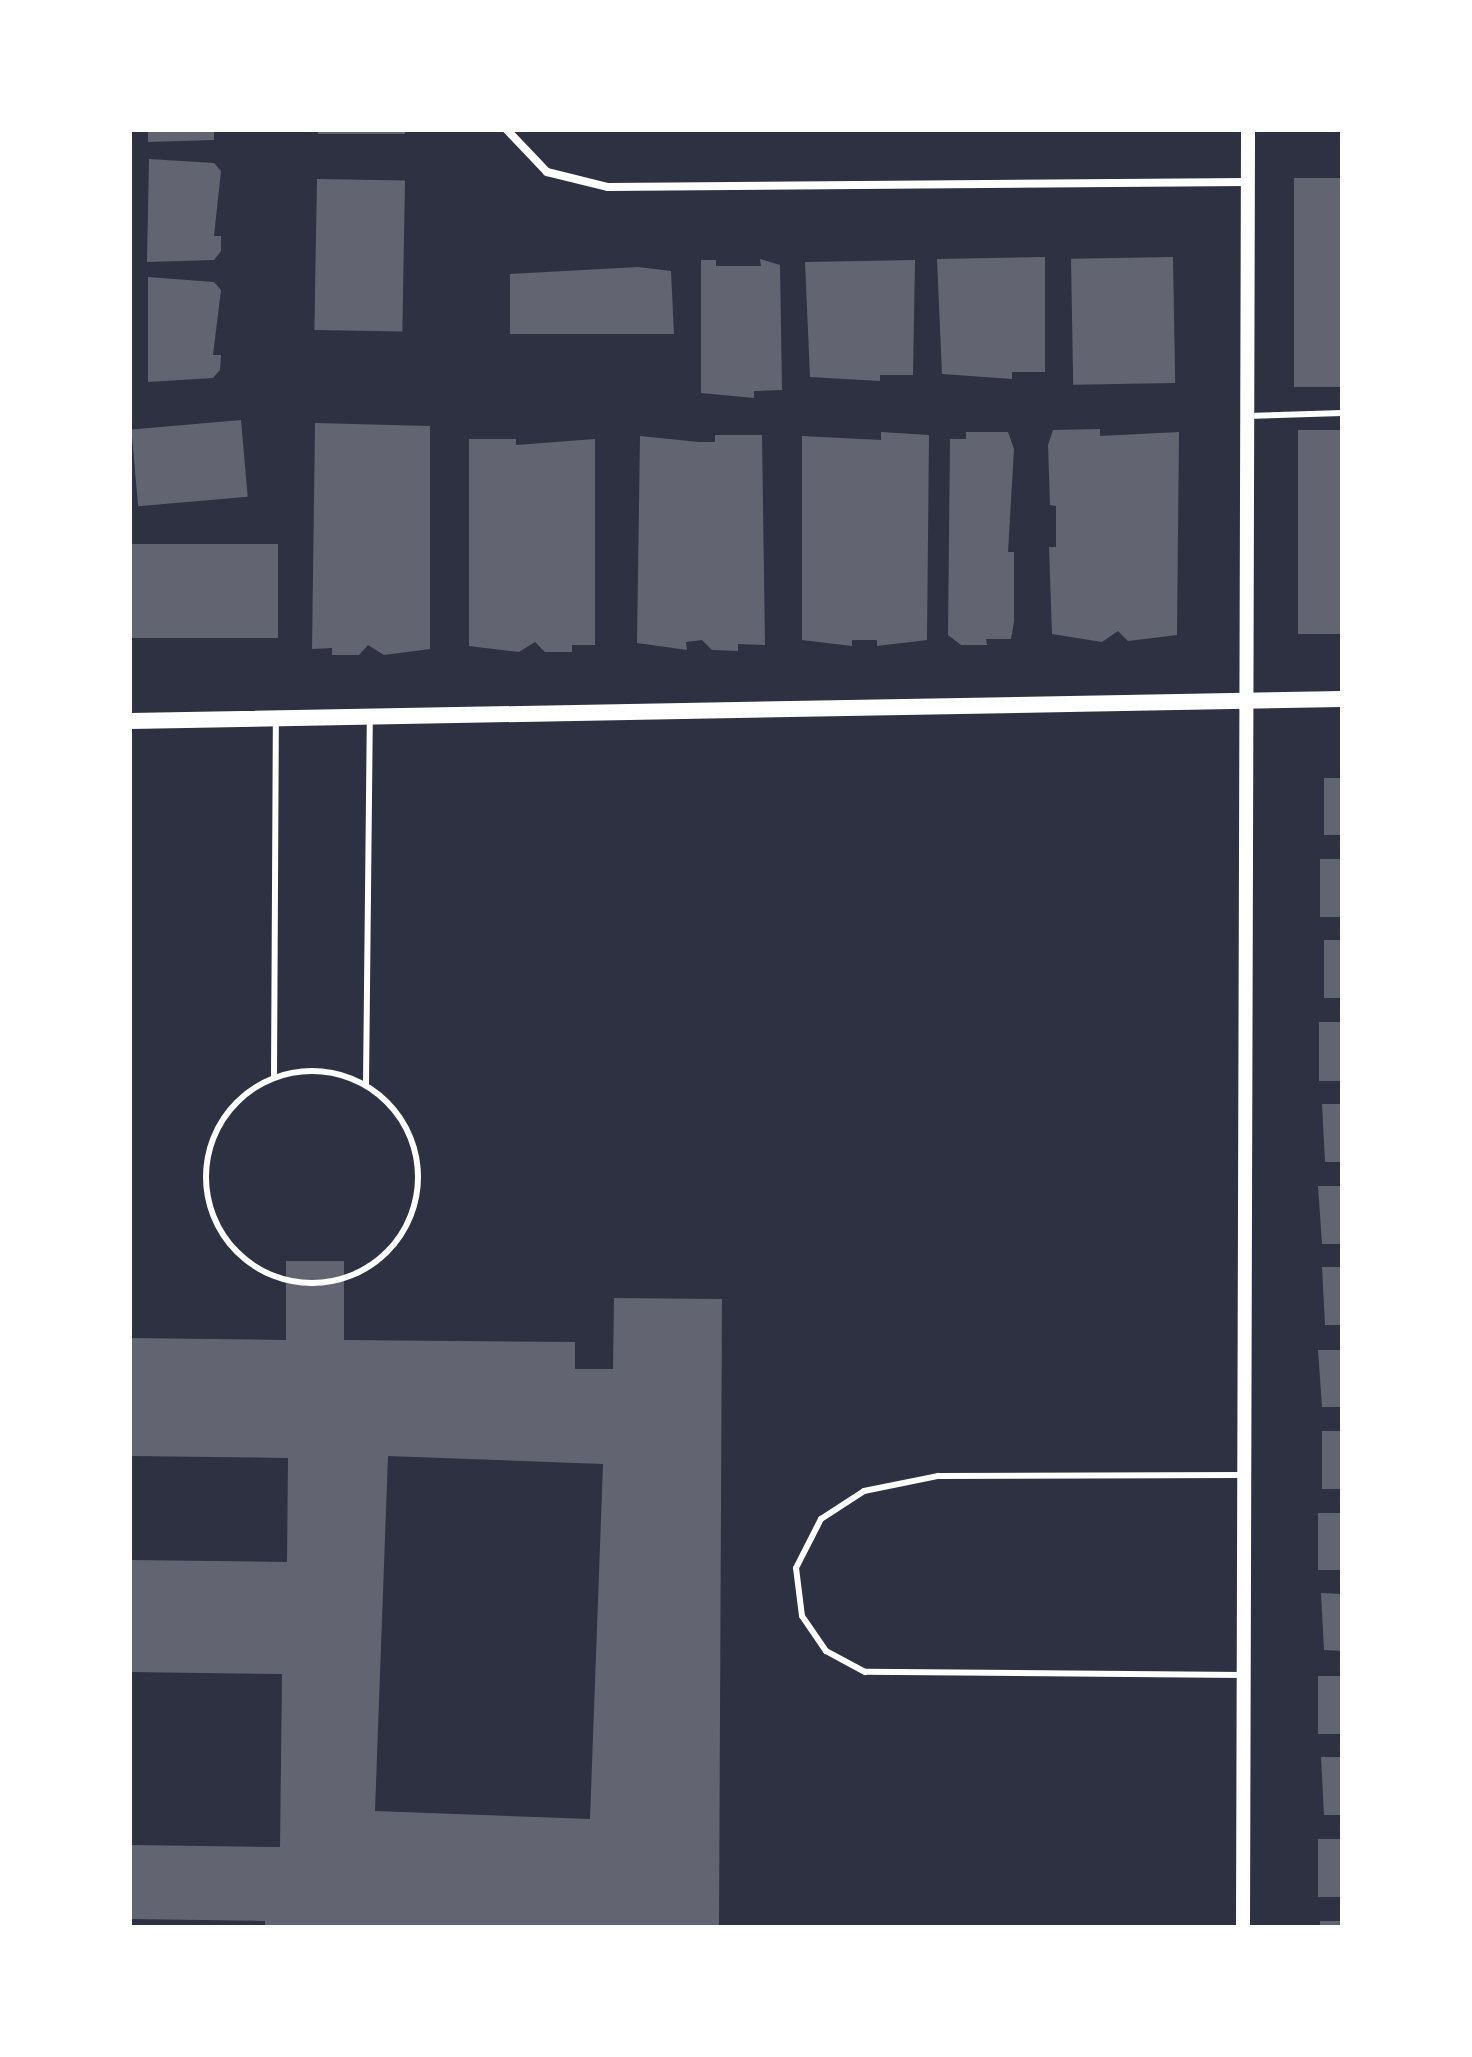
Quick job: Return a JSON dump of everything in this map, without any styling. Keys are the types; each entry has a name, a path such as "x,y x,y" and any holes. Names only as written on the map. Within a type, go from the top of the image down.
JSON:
{"main road":[{"path":"130,721 1342,699"}],"street":[{"path":"507,130 547,172 608,187 1248,182"},
{"path":"1243,1927 1248,130"}],"lane":[{"path":"1247,416 1342,413"},
{"path":"366,1084 370,716"},
{"path":"274,1077 276,718"},
{"path":"305,1070 366,1084 394,1107 412,1138 419,1173 415,1209 398,1241 372,1267 340,1281 303,1284 269,1275 238,1255 217,1227 206,1192 207,1156 219,1123 242,1095 274,1077 305,1070"},
{"path":"1243,1675 865,1672 826,1651 802,1616 796,1568 821,1519 864,1491 938,1476 1244,1475"}],"building":[{"path":"148,130 214,130 214,140 148,142"},
{"path":"318,130 405,130 405,134 318,134"},
{"path":"149,159 214,163 221,171 214,236 221,236 221,251 214,260 147,262"},
{"path":"1294,178 1342,178 1342,387 1294,387"},
{"path":"317,179 405,181 402,332 314,330"},
{"path":"1045,257 1045,372 1012,372 1012,379 942,374 937,259"},
{"path":"1173,257 1175,383 1073,385 1071,259"},
{"path":"760,259 780,265 782,390 754,391 754,398 701,393 701,260 716,260 716,266 761,266"},
{"path":"915,260 913,375 880,375 880,381 810,377 805,262"},
{"path":"638,267 671,271 674,334 510,334 510,274"},
{"path":"148,277 214,282 221,290 213,355 221,355 220,370 213,378 148,382"},
{"path":"241,420 248,497 138,506 131,430"},
{"path":"315,423 430,426 430,649 384,655 368,645 359,655 332,655 332,648 312,649"},
{"path":"1100,429 1100,436 1179,432 1177,635 1128,641 1118,631 1102,642 1052,634 1049,547 1056,547 1056,506 1050,505 1048,445 1053,430"},
{"path":"1298,430 1342,430 1342,634 1298,634"},
{"path":"881,432 929,435 927,640 877,646 877,640 852,640 852,646 802,640 802,436 881,440"},
{"path":"966,432 1008,432 1014,449 1008,552 1014,552 1014,622 1011,639 986,639 987,645 961,645 948,635 950,439 966,439"},
{"path":"715,435 762,435 765,645 738,644 738,651 712,650 702,640 686,642 687,650 637,643 640,436 715,442"},
{"path":"469,439 516,439 516,445 595,439 595,645 572,645 572,652 545,652 535,642 519,652 469,646"},
{"path":"130,544 278,544 278,638 130,638"},
{"path":"1324,778 1342,778 1342,835 1324,835"},
{"path":"1320,859 1342,859 1342,917 1320,917"},
{"path":"1324,940 1342,940 1342,998 1324,998"},
{"path":"1319,1022 1342,1022 1342,1081 1319,1081"},
{"path":"1322,1104 1342,1104 1342,1162 1325,1162"},
{"path":"1318,1186 1342,1186 1342,1244 1322,1244"},
{"path":"286,1261 344,1261 344,1340 575,1342 575,1369 613,1369 614,1298 722,1299 719,1927 265,1927 265,1921 130,1919 130,1845 280,1847 282,1674 130,1672 130,1560 287,1562 288,1458 130,1456 130,1338 286,1340","holes":["388,1456 603,1464 590,1819 375,1811"]},
{"path":"1322,1267 1342,1267 1342,1325 1325,1325"},
{"path":"1318,1350 1342,1350 1342,1407 1322,1407"},
{"path":"1322,1431 1342,1431 1342,1489 1322,1489"},
{"path":"1318,1513 1342,1513 1342,1570 1318,1570"},
{"path":"1321,1593 1342,1594 1342,1651 1324,1650"},
{"path":"1318,1676 1342,1676 1342,1734 1318,1734"},
{"path":"1321,1757 1342,1757 1342,1815 1324,1815"},
{"path":"1318,1839 1342,1839 1342,1897 1318,1897"},
{"path":"1320,1921 1342,1921 1342,1927 1320,1927"}]}
